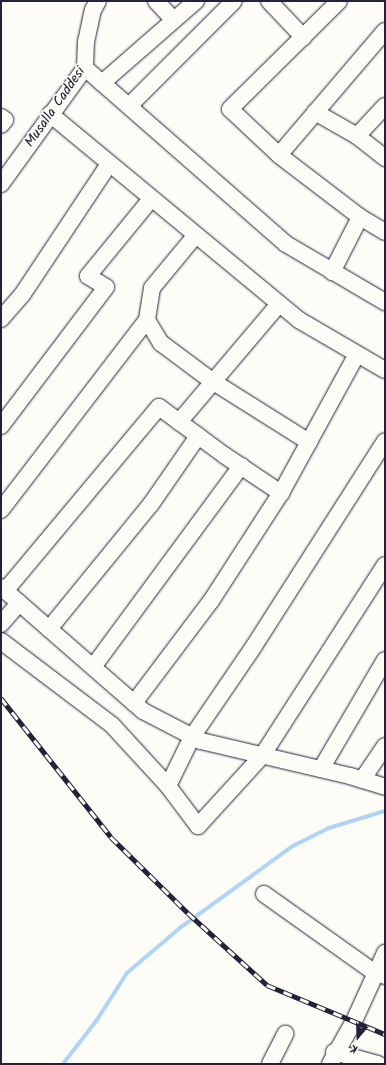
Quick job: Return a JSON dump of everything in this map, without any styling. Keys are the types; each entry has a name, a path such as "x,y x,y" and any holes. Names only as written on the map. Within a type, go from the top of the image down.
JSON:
{"street":[{"name":"Musalla Caddesi","path":"1,184 50,114 85,68 86,42 93,10 98,1"},
{"path":"156,1 174,20"},
{"path":"102,83 196,1"},
{"path":"129,106 234,1"},
{"path":"269,1 303,37"},
{"path":"339,1 230,109 279,155 360,217 385,232"},
{"path":"279,155 385,31"},
{"path":"85,68 286,244 385,302"},
{"path":"357,136 385,106"},
{"path":"315,112 357,136 385,158"},
{"path":"50,114 195,236 279,304 300,320 385,370"},
{"path":"1,319 22,295 109,164"},
{"path":"1,426 106,287 88,276 151,199"},
{"path":"332,272 360,217"},
{"path":"1,510 147,320 152,288 195,236"},
{"path":"179,422 212,381 279,304"},
{"path":"147,320 161,344 212,381 309,442"},
{"path":"134,703 211,601 281,493 357,354"},
{"path":"281,493 198,436 159,407 3,589 134,703 143,710 192,737 201,741 362,780 385,787"},
{"path":"49,629 151,504 198,436"},
{"path":"168,786 192,737 254,646 385,440"},
{"path":"93,667 241,466"},
{"path":"1,641 112,725 168,786 198,826 262,756 385,565"},
{"path":"1,624 19,603"},
{"path":"321,770 385,660"},
{"path":"362,780 385,746"},
{"path":"264,894 382,972"},
{"path":"378,1064 332,1058 382,972 385,953"},
{"path":"270,1064 285,1034"}],"waterway":[{"path":"63,1064 97,1020 127,973 180,928 293,846 329,828 385,811"}],"railway":[{"path":"1,698 111,837 188,913 267,985 385,1034"}]}
